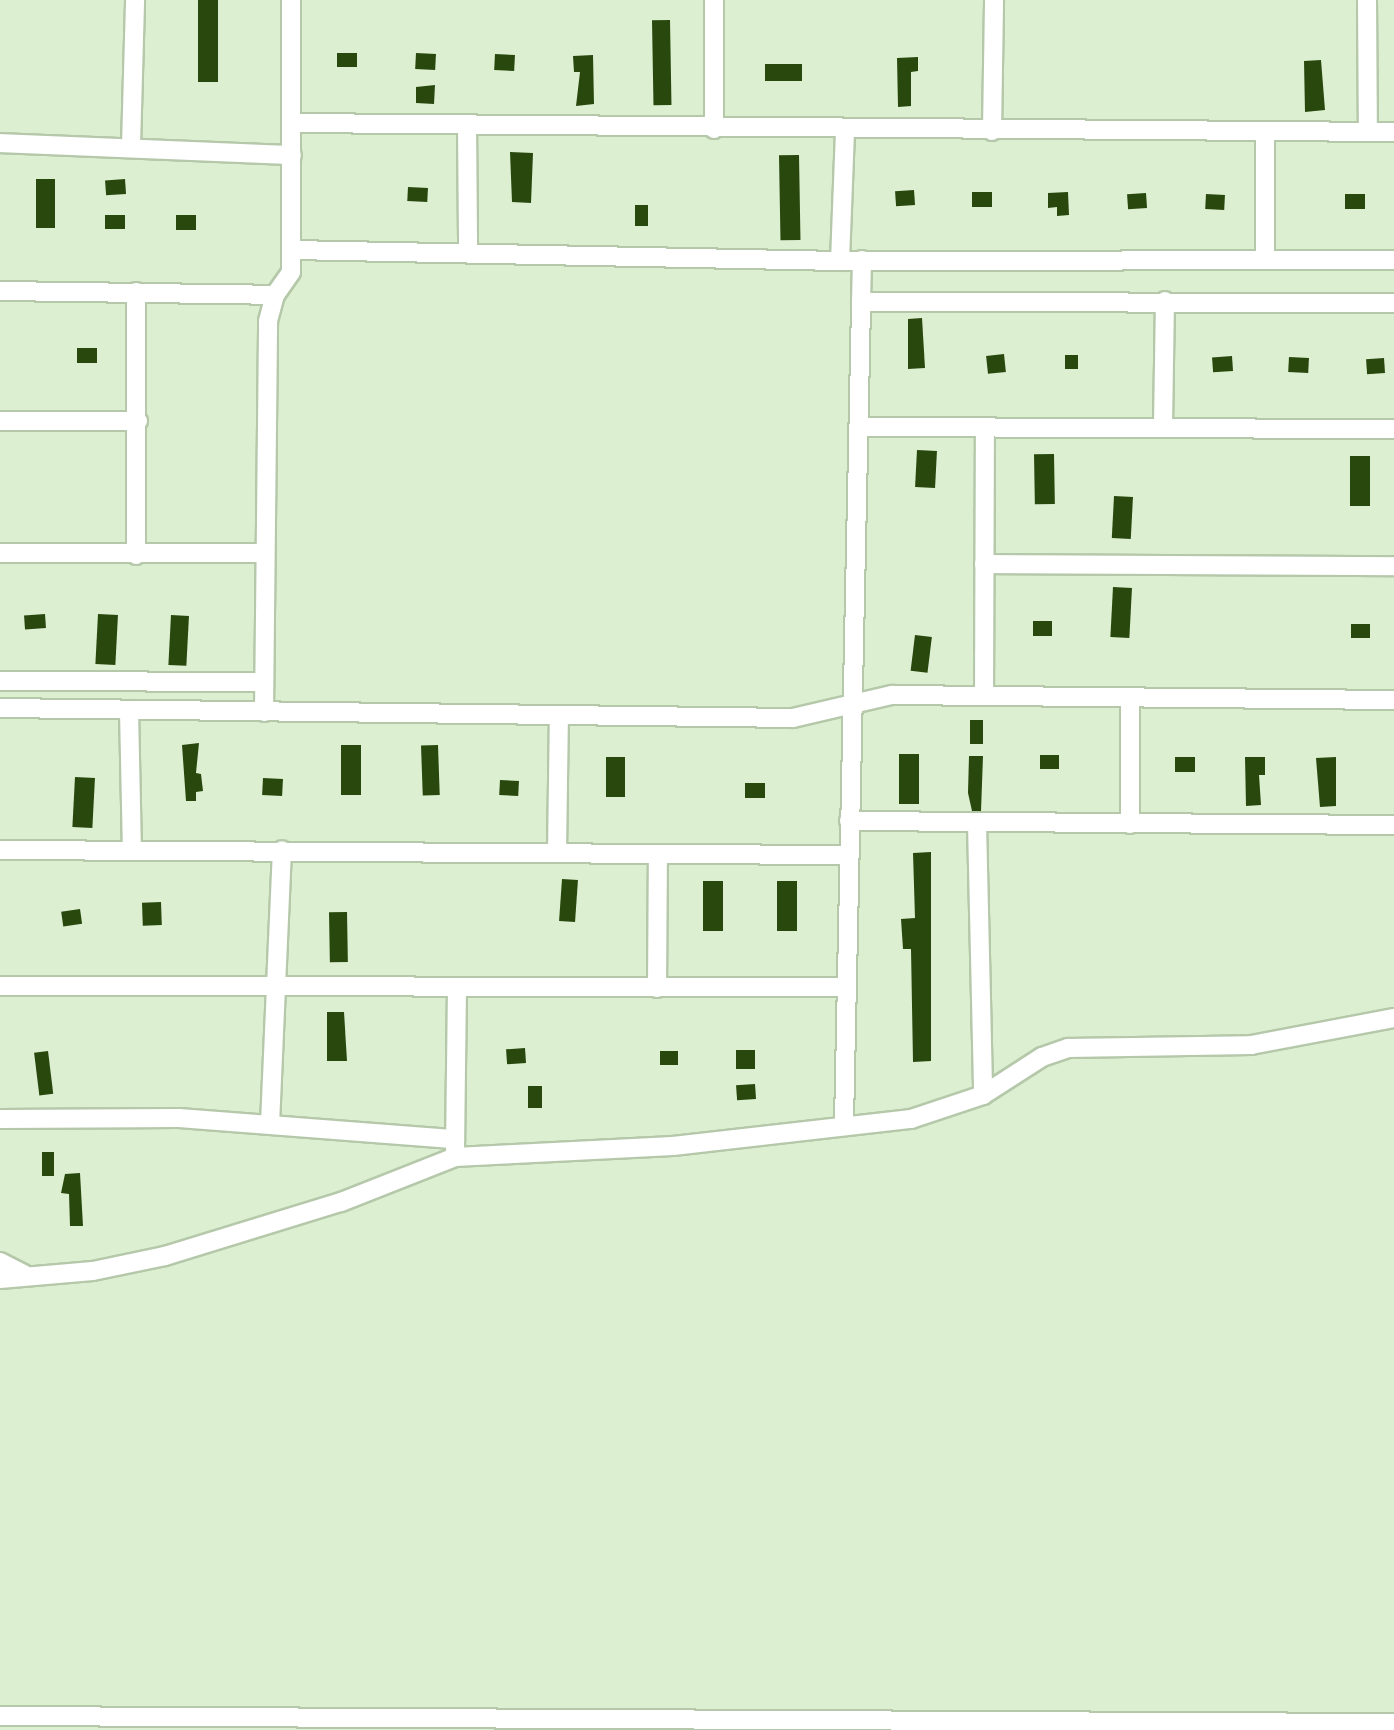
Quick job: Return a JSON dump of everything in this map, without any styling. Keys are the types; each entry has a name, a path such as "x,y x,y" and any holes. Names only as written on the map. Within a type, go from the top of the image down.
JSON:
{"street":[{"path":"131,146 135,0"},
{"path":"264,712 267,365 275,296 291,272 292,250 291,0"},
{"path":"714,0 714,129"},
{"path":"992,131 994,0"},
{"path":"1367,0 1368,132"},
{"path":"292,123 714,129 1394,132"},
{"path":"467,124 468,251"},
{"path":"840,261 845,130"},
{"path":"1264,131 1265,260"},
{"path":"0,143 131,146 292,155"},
{"path":"292,250 468,251 840,261 1394,260"},
{"path":"844,1123 851,703 862,427 862,260"},
{"path":"0,291 275,296"},
{"path":"136,292 138,421 136,555"},
{"path":"1163,426 1165,301"},
{"path":"861,302 1394,303"},
{"path":"0,421 138,421"},
{"path":"862,427 1163,426 1394,429"},
{"path":"984,696 985,428"},
{"path":"0,553 265,554"},
{"path":"984,564 1394,566"},
{"path":"0,681 264,682"},
{"path":"0,708 793,718 892,695 1394,700"},
{"path":"1130,824 1131,699"},
{"path":"129,710 132,849"},
{"path":"557,853 559,716"},
{"path":"849,821 1394,825"},
{"path":"977,823 983,1095"},
{"path":"0,850 848,855"},
{"path":"270,1124 282,850"},
{"path":"657,988 658,854"},
{"path":"0,986 845,987"},
{"path":"455,1148 457,987"},
{"path":"0,1119 270,1124 455,1148 673,1146 844,1123 911,1119 983,1095 1042,1057 1068,1048 1251,1045 1394,1018"},
{"path":"0,1279 24,1274 93,1271 165,1256 341,1202 455,1148"},
{"path":"0,1262 24,1274"},
{"path":"0,1716 267,1723 829,1725 1394,1723"}],"building":[{"path":"198,0 218,0 218,82 198,82"},
{"path":"652,20 670,20 671,105 653,105"},
{"path":"337,53 357,53 357,67 337,67"},
{"path":"416,53 436,54 435,70 415,69"},
{"path":"495,54 515,55 514,71 494,70"},
{"path":"593,55 594,104 576,106 580,72 574,72 573,56"},
{"path":"918,57 918,71 911,72 911,106 898,107 897,58"},
{"path":"1321,60 1325,110 1305,112 1304,61"},
{"path":"765,64 802,64 802,81 765,81"},
{"path":"435,85 434,104 416,103 416,87"},
{"path":"510,152 533,153 531,203 512,202"},
{"path":"779,155 799,155 800,240 780,240"},
{"path":"36,179 55,179 55,228 36,228"},
{"path":"125,179 126,194 106,195 105,180"},
{"path":"408,187 428,188 427,202 407,201"},
{"path":"914,190 915,205 896,206 895,191"},
{"path":"972,192 992,192 992,207 972,207"},
{"path":"1068,192 1069,215 1057,216 1057,207 1048,208 1048,193"},
{"path":"1146,193 1147,208 1128,209 1127,194"},
{"path":"1206,194 1225,195 1224,210 1205,209"},
{"path":"1345,194 1365,194 1365,209 1345,209"},
{"path":"635,205 648,205 648,226 635,226"},
{"path":"105,215 125,215 125,229 105,229"},
{"path":"176,215 196,215 196,230 176,230"},
{"path":"922,318 925,368 908,369 908,319"},
{"path":"77,348 97,348 97,363 77,363"},
{"path":"1004,354 1006,372 988,374 986,356"},
{"path":"1065,355 1078,355 1078,369 1065,369"},
{"path":"1232,356 1233,371 1213,372 1212,357"},
{"path":"1289,357 1309,358 1308,373 1288,372"},
{"path":"1384,358 1385,373 1367,374 1366,359"},
{"path":"917,450 937,451 935,488 915,487"},
{"path":"1034,454 1054,454 1055,504 1035,504"},
{"path":"1350,456 1370,456 1370,506 1350,506"},
{"path":"1114,496 1133,497 1131,539 1112,538"},
{"path":"1113,587 1132,588 1129,638 1110,637"},
{"path":"45,614 46,628 25,629 24,615"},
{"path":"98,614 118,615 115,665 95,664"},
{"path":"171,615 189,616 186,666 168,665"},
{"path":"1033,621 1052,621 1052,636 1033,636"},
{"path":"1351,624 1370,624 1370,638 1351,638"},
{"path":"915,635 932,637 927,673 911,671"},
{"path":"970,720 983,720 983,744 970,744"},
{"path":"199,743 196,773 201,774 203,791 196,792 196,801 186,801 182,745"},
{"path":"341,745 361,745 361,795 341,795"},
{"path":"438,745 440,795 423,796 421,746"},
{"path":"899,754 919,754 919,804 899,804"},
{"path":"1040,755 1059,755 1059,769 1040,769"},
{"path":"969,756 983,756 981,811 972,811 968,793"},
{"path":"606,757 625,757 625,797 606,797"},
{"path":"1175,757 1195,757 1195,772 1175,772"},
{"path":"1245,757 1265,757 1265,775 1259,775 1261,805 1246,806"},
{"path":"1336,757 1336,806 1320,807 1316,758"},
{"path":"75,777 95,778 92,828 72,827"},
{"path":"263,778 283,779 282,796 262,795"},
{"path":"500,780 519,781 518,796 499,795"},
{"path":"745,783 765,783 765,798 745,798"},
{"path":"931,852 931,1061 913,1062 911,949 903,949 901,919 915,918 913,853"},
{"path":"562,879 578,880 575,922 559,921"},
{"path":"703,881 723,881 723,931 703,931"},
{"path":"777,881 797,881 797,931 777,931"},
{"path":"161,902 162,925 143,926 142,903"},
{"path":"80,909 82,924 63,926 61,912"},
{"path":"329,912 347,912 348,962 330,962"},
{"path":"327,1012 344,1012 347,1061 327,1061"},
{"path":"525,1048 526,1063 507,1064 506,1049"},
{"path":"736,1050 755,1050 755,1069 736,1069"},
{"path":"48,1051 53,1094 39,1095 34,1053"},
{"path":"660,1051 678,1051 678,1065 660,1065"},
{"path":"755,1084 756,1099 737,1100 736,1085"},
{"path":"528,1086 542,1086 542,1108 528,1108"},
{"path":"42,1152 54,1152 54,1176 42,1176"},
{"path":"80,1173 83,1226 70,1226 69,1194 61,1193 65,1174"}]}
